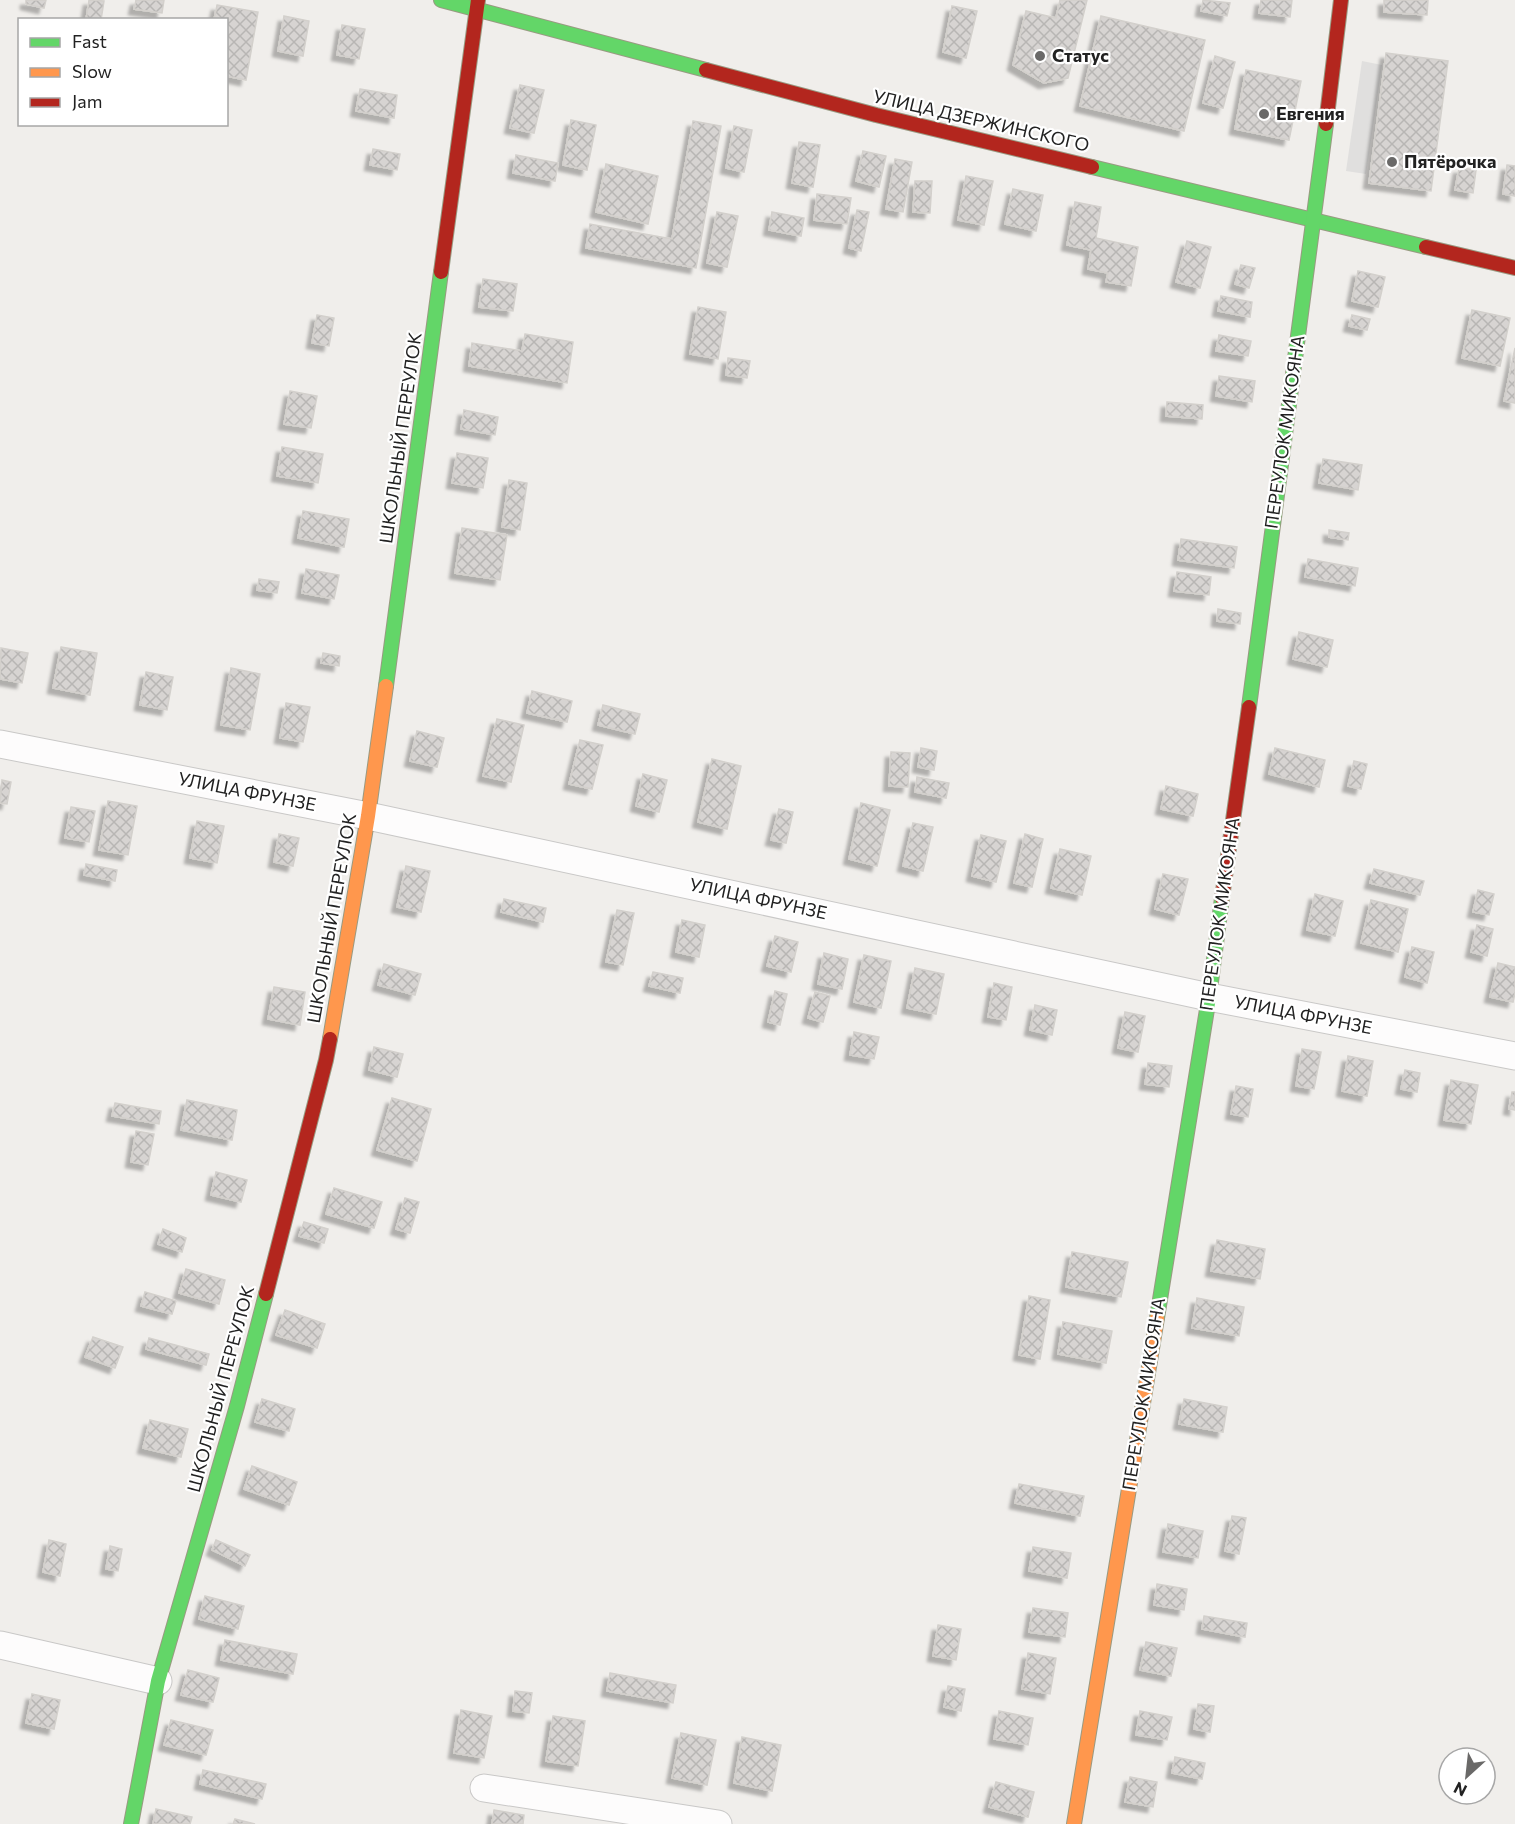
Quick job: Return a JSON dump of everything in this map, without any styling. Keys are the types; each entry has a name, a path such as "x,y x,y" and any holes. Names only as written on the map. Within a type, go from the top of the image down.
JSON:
{"street":[{"name":"УЛИЦА ДЗЕРЖИНСКОГО","path":"441,0 477,4 876,115 1515,268"},
{"name":"ПЕРЕУЛОК МИКОЯНА","path":"1074,1824 1209,997 1315,219 1341,0"},
{"name":"ШКОЛЬНЫЙ ПЕРЕУЛОК","path":"131,1824 158,1681 237,1406 326,1060 368,816 477,4"},
{"name":"УЛИЦА ФРУНЗЕ","path":"0,744 368,816 1209,997 1515,1056"},
{"path":"0,1645 158,1681"},
{"path":"484,1788 718,1824"}],"shaded area":[{"path":"1362,61 1382,65 1366,174 1346,171"}],"building":[{"path":"26,0 46,0 44,8 26,4"},
{"path":"89,0 104,1 101,18 86,18"},
{"path":"136,0 164,0 162,13 134,9"},
{"path":"1060,0 1087,0 1068,78 1044,83 1013,65 1026,11 1056,18"},
{"path":"1203,0 1230,3 1227,16 1201,11"},
{"path":"1261,0 1292,0 1290,17 1259,13"},
{"path":"1384,0 1428,0 1427,15 1384,12"},
{"path":"217,5 258,12 246,80 228,76 228,18 214,18"},
{"path":"952,6 977,11 966,58 943,52"},
{"path":"284,16 309,21 303,56 278,51"},
{"path":"1101,16 1205,40 1184,131 1080,106"},
{"path":"342,25 365,29 359,59 337,55"},
{"path":"1386,53 1448,61 1431,191 1369,183"},
{"path":"1215,56 1235,62 1223,108 1203,103"},
{"path":"1246,70 1301,81 1289,140 1235,129"},
{"path":"520,85 544,90 534,133 510,128"},
{"path":"360,89 397,95 394,118 356,111"},
{"path":"571,120 596,125 587,170 563,165"},
{"path":"693,121 721,126 696,268 586,248 590,224 672,239"},
{"path":"734,126 752,130 744,172 726,168"},
{"path":"799,142 820,145 813,187 792,183"},
{"path":"373,149 400,154 397,170 370,165"},
{"path":"863,151 886,156 879,187 856,181"},
{"path":"516,155 558,163 555,181 513,173"},
{"path":"895,159 912,162 903,212 886,209"},
{"path":"606,164 658,176 648,224 596,212"},
{"path":"1507,165 1515,166 1515,196 1503,194"},
{"path":"1459,168 1476,170 1473,193 1455,190"},
{"path":"966,176 993,181 984,225 958,220"},
{"path":"915,181 932,181 930,213 913,212"},
{"path":"1013,189 1043,195 1036,231 1005,224"},
{"path":"817,194 851,198 847,224 814,220"},
{"path":"1075,202 1101,207 1096,238 1138,247 1131,286 1106,282 1108,273 1088,269 1091,250 1067,245"},
{"path":"857,210 869,212 861,251 849,248"},
{"path":"717,212 738,216 727,267 707,263"},
{"path":"772,212 804,218 801,236 769,230"},
{"path":"1187,241 1211,247 1200,288 1176,282"},
{"path":"1241,265 1255,268 1249,288 1235,284"},
{"path":"1358,271 1385,277 1378,307 1352,301"},
{"path":"483,279 517,284 513,311 479,307"},
{"path":"1221,296 1252,302 1250,317 1218,311"},
{"path":"698,307 726,312 718,359 690,354"},
{"path":"1472,310 1510,318 1500,366 1462,358"},
{"path":"317,315 334,318 329,346 312,343"},
{"path":"1352,315 1370,319 1367,330 1349,326"},
{"path":"525,334 573,342 567,383 469,366 472,343 522,351"},
{"path":"1219,335 1251,341 1248,356 1216,351"},
{"path":"1515,348 1515,403 1504,401"},
{"path":"728,358 750,361 747,378 726,375"},
{"path":"1219,376 1255,381 1252,402 1216,396"},
{"path":"290,391 317,396 311,428 284,424"},
{"path":"1167,402 1203,405 1202,419 1166,416"},
{"path":"464,410 498,417 495,435 461,429"},
{"path":"282,447 323,454 318,483 277,476"},
{"path":"457,453 488,458 483,488 452,483"},
{"path":"1323,459 1362,465 1358,490 1319,483"},
{"path":"509,480 527,483 520,530 502,527"},
{"path":"303,511 349,519 344,547 298,538"},
{"path":"462,528 507,535 500,580 455,573"},
{"path":"1329,530 1349,533 1348,540 1329,537"},
{"path":"1181,539 1237,547 1234,568 1178,560"},
{"path":"1308,559 1358,568 1355,586 1305,577"},
{"path":"306,569 339,575 334,599 302,593"},
{"path":"1177,572 1211,577 1209,595 1174,591"},
{"path":"259,579 279,582 277,593 257,590"},
{"path":"1218,609 1241,613 1240,624 1217,621"},
{"path":"1299,632 1333,640 1327,667 1293,659"},
{"path":"61,647 97,653 90,695 53,688"},
{"path":"1,648 28,653 22,683 0,679"},
{"path":"323,653 340,656 339,666 321,663"},
{"path":"231,668 260,674 250,730 221,725"},
{"path":"146,672 173,677 167,710 140,705"},
{"path":"532,691 572,701 567,722 527,713"},
{"path":"286,703 310,707 303,742 280,738"},
{"path":"603,705 640,714 635,734 598,725"},
{"path":"497,719 524,725 511,782 483,776"},
{"path":"417,731 444,738 437,767 410,761"},
{"path":"580,740 603,745 592,789 569,784"},
{"path":"921,748 937,751 934,770 918,767"},
{"path":"1275,748 1325,760 1319,787 1269,774"},
{"path":"891,752 910,753 908,787 889,786"},
{"path":"712,759 741,766 727,829 698,822"},
{"path":"1354,761 1367,764 1361,789 1348,786"},
{"path":"643,774 667,780 659,812 636,806"},
{"path":"917,777 949,783 946,798 915,792"},
{"path":"2,780 11,782 7,804 0,803"},
{"path":"1166,786 1198,794 1193,816 1161,809"},
{"path":"108,801 137,806 128,855 99,850"},
{"path":"861,803 890,810 877,866 849,859"},
{"path":"71,807 95,811 89,842 65,838"},
{"path":"779,809 793,812 786,843 771,840"},
{"path":"197,821 224,826 217,863 190,858"},
{"path":"913,823 933,827 923,871 903,866"},
{"path":"279,834 299,838 293,866 274,862"},
{"path":"1025,834 1043,839 1032,887 1014,883"},
{"path":"981,835 1006,841 996,882 972,876"},
{"path":"1060,849 1091,856 1082,895 1051,888"},
{"path":"86,864 117,870 115,881 84,875"},
{"path":"406,866 430,871 421,912 397,907"},
{"path":"1374,869 1424,881 1420,895 1370,883"},
{"path":"1163,874 1188,879 1179,915 1155,909"},
{"path":"1478,890 1494,894 1489,915 1473,912"},
{"path":"1315,894 1343,901 1335,936 1307,930"},
{"path":"504,899 546,908 543,922 501,912"},
{"path":"1371,900 1408,909 1398,952 1361,943"},
{"path":"617,910 634,913 623,965 606,962"},
{"path":"682,920 705,925 699,957 676,952"},
{"path":"1477,925 1493,929 1487,956 1471,952"},
{"path":"775,936 798,942 791,972 767,966"},
{"path":"1412,947 1434,952 1427,983 1405,977"},
{"path":"824,953 848,959 842,989 818,984"},
{"path":"864,955 891,961 881,1008 854,1002"},
{"path":"1498,963 1515,967 1513,1002 1490,997"},
{"path":"384,964 421,974 415,995 378,985"},
{"path":"915,968 944,974 936,1014 907,1008"},
{"path":"653,972 683,978 680,993 649,986"},
{"path":"994,983 1012,987 1006,1020 988,1017"},
{"path":"274,987 305,992 300,1025 268,1019"},
{"path":"775,991 787,994 780,1025 768,1022"},
{"path":"815,992 830,996 823,1022 808,1018"},
{"path":"1035,1005 1057,1010 1052,1035 1030,1030"},
{"path":"1125,1012 1145,1016 1138,1052 1118,1048"},
{"path":"854,1032 879,1037 874,1059 850,1055"},
{"path":"374,1047 403,1054 397,1077 369,1070"},
{"path":"1302,1049 1321,1052 1314,1089 1296,1086"},
{"path":"1348,1056 1373,1061 1367,1096 1342,1091"},
{"path":"1148,1063 1172,1066 1169,1087 1145,1084"},
{"path":"1405,1070 1420,1073 1417,1092 1401,1089"},
{"path":"1451,1080 1478,1085 1471,1124 1444,1120"},
{"path":"1236,1086 1253,1089 1248,1117 1231,1114"},
{"path":"1512,1092 1515,1092 1515,1110 1509,1109"},
{"path":"392,1098 431,1109 417,1161 377,1150"},
{"path":"187,1100 237,1110 232,1140 181,1130"},
{"path":"115,1103 161,1111 159,1124 112,1116"},
{"path":"136,1131 154,1134 148,1165 131,1162"},
{"path":"216,1172 247,1180 241,1202 211,1195"},
{"path":"334,1188 382,1202 374,1228 326,1214"},
{"path":"405,1198 419,1202 410,1233 396,1229"},
{"path":"304,1222 328,1229 324,1243 299,1236"},
{"path":"163,1229 186,1238 182,1252 158,1244"},
{"path":"1217,1240 1265,1249 1260,1279 1211,1271"},
{"path":"1072,1252 1128,1262 1121,1297 1066,1287"},
{"path":"186,1269 225,1280 219,1304 179,1293"},
{"path":"145,1292 176,1301 172,1314 141,1306"},
{"path":"1029,1296 1050,1300 1040,1359 1019,1355"},
{"path":"1197,1298 1244,1307 1239,1336 1192,1328"},
{"path":"285,1310 325,1324 317,1348 276,1335"},
{"path":"1063,1322 1112,1331 1106,1363 1058,1354"},
{"path":"93,1337 123,1347 115,1368 85,1357"},
{"path":"149,1338 209,1354 206,1365 146,1349"},
{"path":"262,1399 295,1409 289,1431 255,1422"},
{"path":"1184,1399 1227,1407 1223,1432 1179,1424"},
{"path":"150,1420 188,1429 181,1457 143,1448"},
{"path":"252,1466 297,1482 289,1505 244,1489"},
{"path":"1019,1484 1084,1496 1080,1516 1015,1503"},
{"path":"1232,1516 1246,1518 1239,1554 1225,1551"},
{"path":"1168,1524 1203,1531 1198,1558 1163,1552"},
{"path":"49,1540 66,1544 60,1576 43,1572"},
{"path":"216,1540 250,1555 245,1566 212,1550"},
{"path":"110,1546 122,1549 118,1571 106,1569"},
{"path":"1033,1547 1071,1553 1067,1578 1029,1571"},
{"path":"1157,1584 1187,1589 1184,1610 1154,1605"},
{"path":"205,1596 244,1606 238,1629 199,1619"},
{"path":"1033,1608 1068,1613 1065,1637 1029,1632"},
{"path":"1204,1616 1247,1623 1245,1637 1202,1629"},
{"path":"938,1625 961,1629 956,1660 933,1656"},
{"path":"225,1640 297,1654 293,1674 221,1660"},
{"path":"1146,1642 1177,1648 1171,1676 1140,1670"},
{"path":"1028,1653 1056,1658 1050,1694 1022,1689"},
{"path":"188,1670 219,1678 213,1702 181,1695"},
{"path":"610,1673 676,1685 673,1703 607,1691"},
{"path":"948,1686 965,1689 961,1711 944,1707"},
{"path":"515,1691 532,1693 529,1713 513,1711"},
{"path":"32,1694 60,1700 54,1729 26,1723"},
{"path":"1198,1704 1214,1706 1210,1732 1194,1729"},
{"path":"461,1710 492,1716 484,1758 454,1753"},
{"path":"999,1711 1033,1718 1028,1745 994,1739"},
{"path":"1140,1711 1172,1717 1167,1740 1136,1735"},
{"path":"553,1716 585,1721 578,1766 546,1761"},
{"path":"171,1720 213,1730 206,1755 164,1745"},
{"path":"681,1733 716,1740 707,1785 672,1778"},
{"path":"742,1737 781,1745 772,1791 734,1783"},
{"path":"1175,1757 1205,1763 1202,1779 1172,1773"},
{"path":"203,1770 266,1784 262,1799 200,1784"},
{"path":"1130,1777 1157,1782 1153,1807 1125,1802"},
{"path":"996,1782 1034,1792 1028,1817 989,1807"},
{"path":"156,1809 192,1817 190,1824 153,1824"},
{"path":"494,1810 524,1815 523,1824 492,1824"},
{"path":"235,1819 255,1824 233,1824"}],"traffic: fast":[{"path":"441,0 706,70"},
{"path":"1249,707 1326,124"},
{"path":"1092,167 1426,247"},
{"path":"386,686 441,272"},
{"path":"1157,1318 1209,997 1222,898"},
{"path":"131,1824 158,1681 237,1406 266,1294"}],"traffic: slow":[{"path":"330,1039 368,816 386,686"},
{"path":"1074,1824 1157,1318"}],"traffic: jam":[{"path":"441,272 478,0"},
{"path":"1326,124 1341,0"},
{"path":"706,70 876,115 1092,167"},
{"path":"1426,247 1515,268"},
{"path":"1222,898 1249,707"},
{"path":"266,1294 330,1039"}],"place":[{"name":"Статус","path":"1040,56"},
{"name":"Евгения","path":"1264,114"},
{"name":"Пятёрочка","path":"1392,162"}]}
